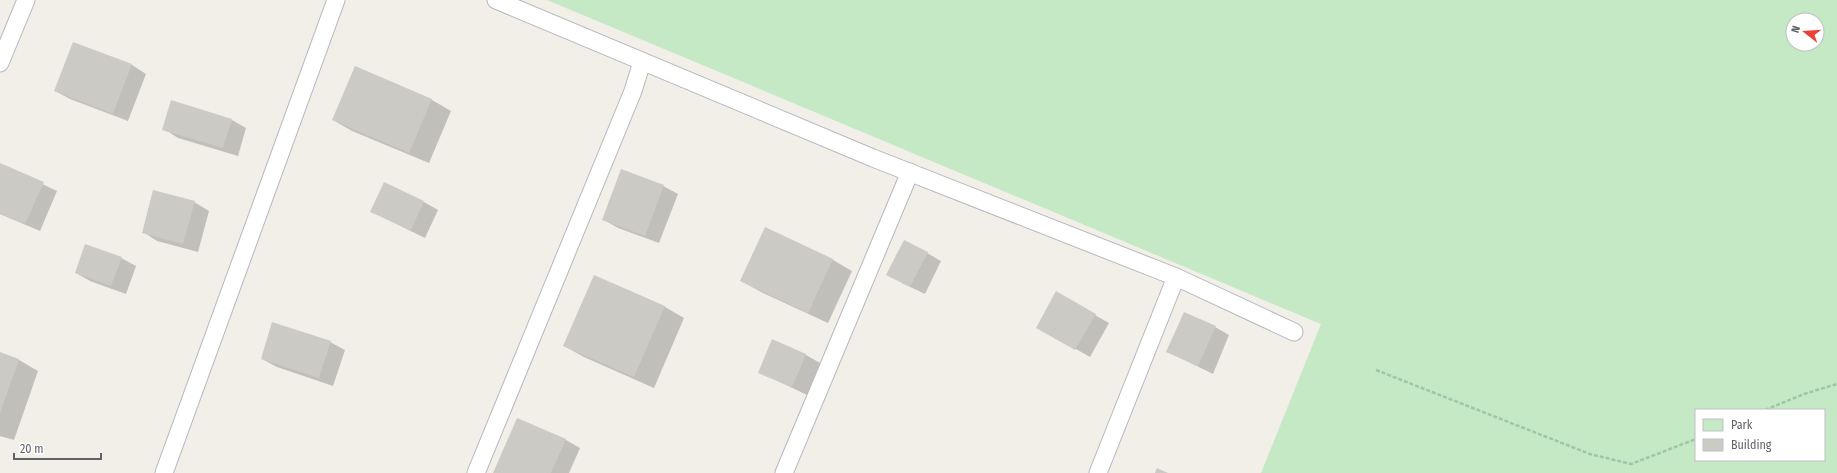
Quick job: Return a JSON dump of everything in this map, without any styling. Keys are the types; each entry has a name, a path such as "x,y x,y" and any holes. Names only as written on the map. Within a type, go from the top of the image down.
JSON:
{"lane":[{"path":"0,63 26,0"},
{"path":"164,473 336,0"},
{"path":"496,0 642,62 910,172 1176,277 1294,332"},
{"path":"476,473 633,91 642,62"},
{"path":"784,473 910,172"},
{"path":"1098,473 1176,277"}],"path":[{"path":"1376,370 1590,454 1631,464 1695,439"},
{"path":"1767,409 1804,394 1837,384"}],"green space":[{"path":"547,0 1837,0 1837,473 1261,473 1321,324"}],"building":[{"path":"73,42 132,64 113,114 54,91"},
{"path":"355,66 432,99 409,153 332,120"},
{"path":"171,100 232,119 223,148 162,130"},
{"path":"0,163 44,182 25,224 0,213"},
{"path":"621,169 664,185 645,236 602,220"},
{"path":"384,182 424,201 411,230 370,212"},
{"path":"153,190 195,201 183,244 142,233"},
{"path":"765,227 833,259 808,313 740,281"},
{"path":"904,240 928,252 910,287 886,275"},
{"path":"85,244 122,257 111,286 75,273"},
{"path":"594,275 665,306 634,377 563,346"},
{"path":"1056,291 1096,314 1075,350 1036,328"},
{"path":"1184,312 1216,326 1198,366 1166,352"},
{"path":"272,322 331,341 319,378 261,359"},
{"path":"772,339 806,354 792,387 758,373"},
{"path":"0,352 19,359 0,413"},
{"path":"517,418 566,439 551,473 493,473"},
{"path":"1157,468 1168,473 1155,473"}]}
